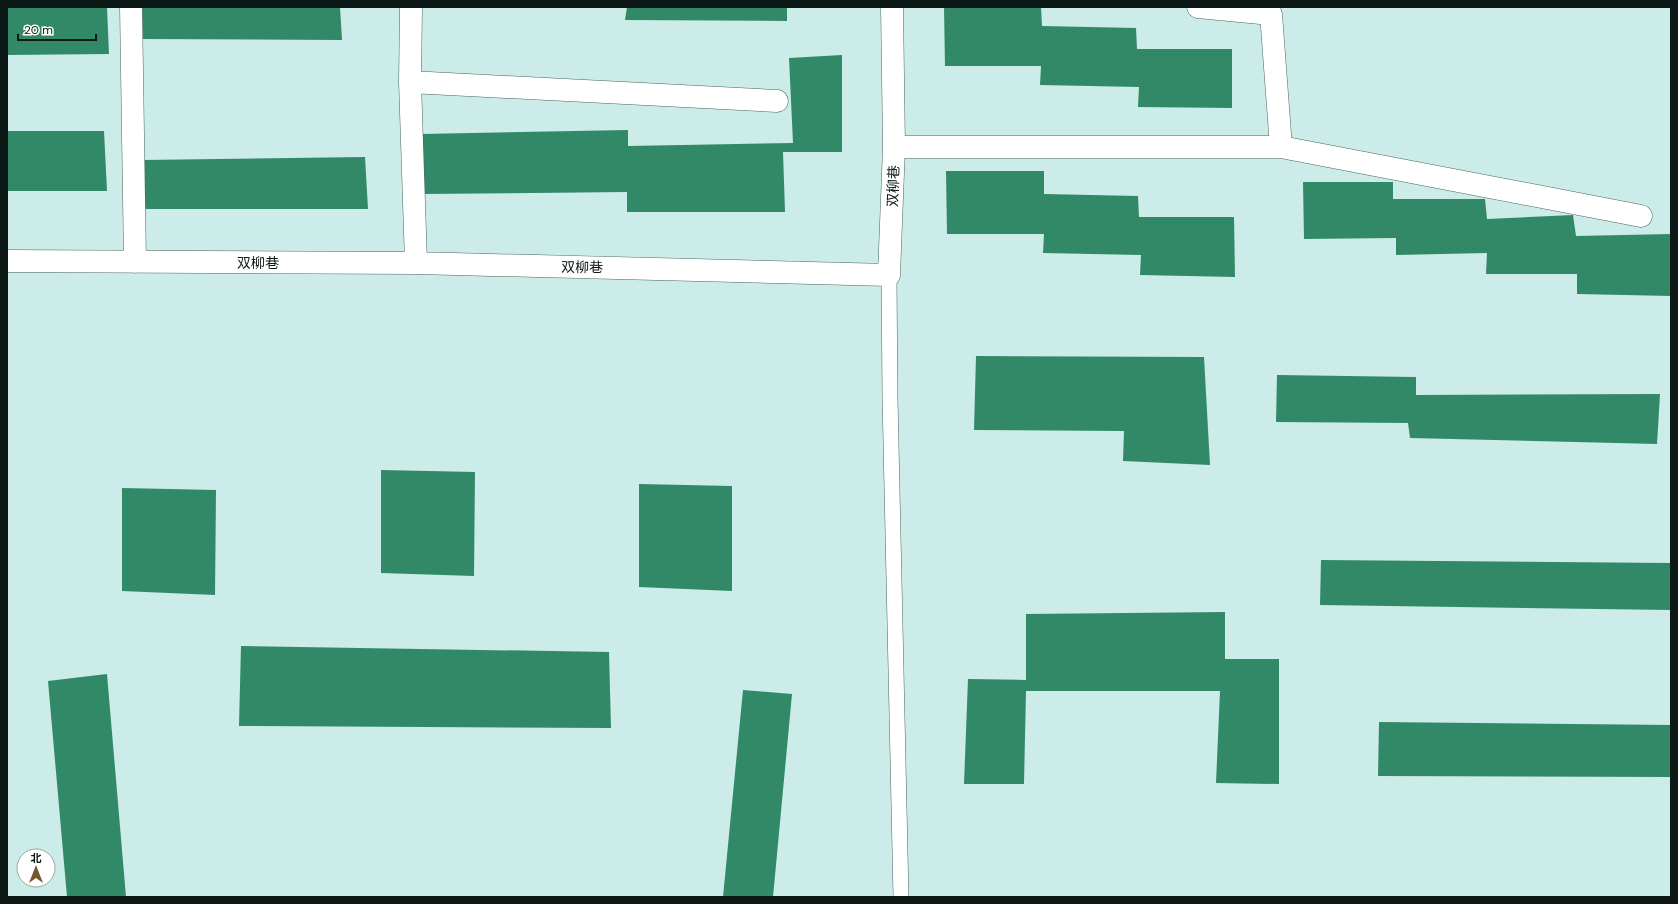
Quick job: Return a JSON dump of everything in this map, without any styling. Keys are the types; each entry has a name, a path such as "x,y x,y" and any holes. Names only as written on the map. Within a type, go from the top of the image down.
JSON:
{"street":[{"path":"131,7 136,262"},
{"path":"411,7 410,82 416,263"},
{"name":"双柳巷","path":"7,261 416,263 889,275 894,147 892,7"},
{"path":"1198,7 1271,14 1281,147"},
{"path":"410,82 778,101"},
{"path":"894,147 1281,147 1641,216"}],"lane":[{"path":"889,275 890,398 901,897"}],"building":[{"path":"7,7 107,7 109,54 7,55"},
{"path":"141,7 340,7 342,40 141,39"},
{"path":"627,7 787,7 787,21 625,20"},
{"path":"944,7 1041,7 1042,26 1136,28 1137,49 1232,49 1232,108 1138,107 1139,87 1040,85 1041,66 945,66"},
{"path":"842,55 842,152 783,152 785,212 627,212 627,192 421,194 421,134 628,130 628,146 793,143 789,58"},
{"path":"7,131 104,131 107,191 7,191"},
{"path":"365,157 368,209 144,209 143,160"},
{"path":"946,171 1044,171 1044,194 1138,196 1139,217 1234,217 1235,277 1140,275 1141,255 1043,253 1044,234 947,234"},
{"path":"1303,182 1393,182 1393,199 1485,199 1487,219 1573,215 1576,236 1671,234 1671,296 1577,294 1577,274 1486,274 1487,253 1396,255 1396,238 1304,239"},
{"path":"976,356 1204,357 1210,465 1123,461 1124,431 974,430"},
{"path":"1277,375 1416,377 1416,395 1660,394 1657,444 1410,438 1408,423 1276,422"},
{"path":"381,470 475,472 474,576 381,573"},
{"path":"639,484 732,486 732,591 639,587"},
{"path":"122,488 216,490 215,595 122,591"},
{"path":"1321,560 1671,563 1671,610 1320,605"},
{"path":"1225,612 1225,659 1279,659 1279,784 1216,783 1220,691 1026,691 1024,784 964,784 968,679 1026,680 1026,614"},
{"path":"241,646 609,652 611,728 239,726"},
{"path":"107,674 126,897 67,897 48,681"},
{"path":"743,690 792,694 773,897 723,897"},
{"path":"1379,722 1671,725 1671,777 1378,776"}]}
